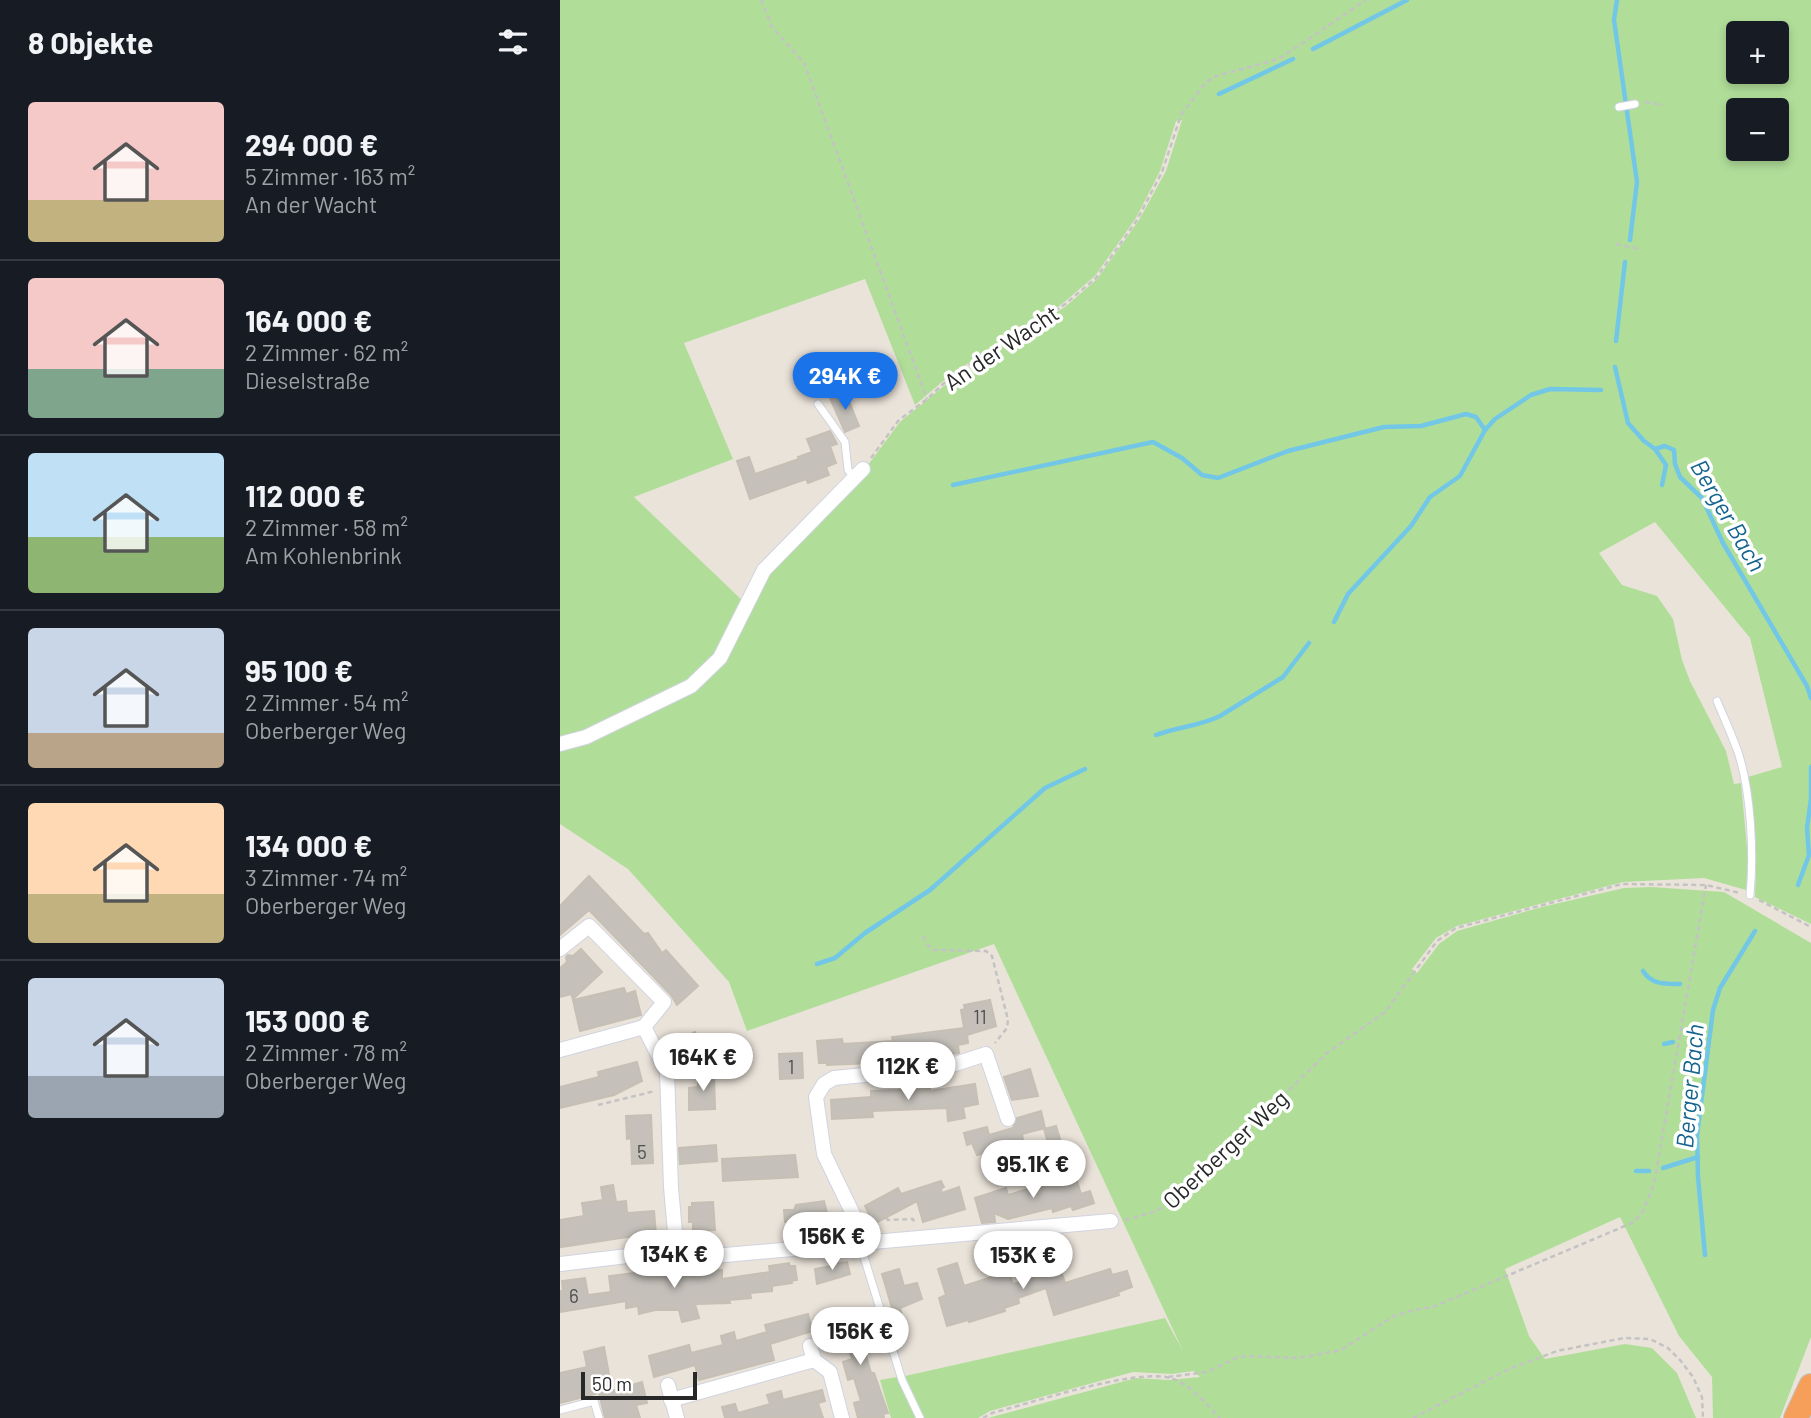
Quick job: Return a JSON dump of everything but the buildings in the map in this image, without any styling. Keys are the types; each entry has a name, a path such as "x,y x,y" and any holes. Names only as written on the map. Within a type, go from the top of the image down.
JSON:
{"highway":[{"path":"1796,1418 1811,1386"}],"street":[{"path":"560,744 586,737 691,686 720,658 764,570 859,474"},
{"path":"560,949 589,926 664,1002 644,1027 560,1050"},
{"path":"644,1027 667,1072 671,1187 677,1255"},
{"path":"864,1243 824,1154 816,1097 824,1084 834,1078 946,1067 986,1054 1007,1119"},
{"path":"560,1264 644,1254 714,1256 1111,1221"},
{"path":"671,1400 812,1353 831,1373 842,1418"},
{"path":"667,1385 677,1418"}],"lane":[{"path":"1619,107 1635,104"},
{"path":"818,404 845,442 848,470 859,474"},
{"path":"1717,701 1738,753 1744,782 1753,869 1750,895"},
{"path":"864,1243 902,1380 920,1418"},
{"path":"560,1410 594,1401 598,1418"}],"path":[{"path":"761,0 772,27 804,62 927,399"},
{"name":"An der Wacht","path":"859,474 898,421 955,373 1064,305 1096,278 1137,220 1163,172 1181,115 1203,86 1213,77 1224,73 1279,59 1366,0"},
{"path":"1635,104 1651,101 1663,105"},
{"path":"1616,244 1639,249"},
{"name":"Oberberger Weg","path":"1111,1221 1157,1211 1176,1196 1212,1165 1327,1053 1385,1012 1437,941 1456,928 1622,884 1706,885 1750,895 1811,927"},
{"path":"984,1418 992,1413 1136,1376 1168,1377 1207,1372 1245,1356 1299,1358 1341,1350 1392,1317 1433,1307 1632,1223 1642,1213 1654,1184 1706,885"},
{"path":"923,936 933,950 986,951 992,956 1008,1020 1007,1028 986,1054"},
{"path":"598,1105 668,1087"},
{"path":"1413,1418 1509,1368 1557,1351 1624,1338 1650,1339 1668,1348 1681,1360 1702,1397 1703,1418"},
{"path":"1168,1377 1183,1383 1220,1418"}],"green space":[{"path":"560,0 1811,0 1811,924 1755,897 1756,862 1748,777 1782,767 1750,638 1655,522 1599,553 1622,585 1657,596 1673,619 1682,660 1690,681 1726,751 1734,784 1741,783 1749,869 1746,890 1704,878 1623,882 1457,926 1436,938 1412,969 1417,973 1439,944 1457,931 1624,888 1652,887 1724,892 1811,943 1811,1337 1780,1418 1713,1418 1712,1377 1679,1336 1620,1217 1505,1269 1529,1336 1545,1359 1625,1344 1652,1348 1677,1373 1696,1418 988,1418 1136,1378 1168,1380 1200,1377 1194,1371 1172,1374 1133,1372 990,1411 978,1418 924,1418 905,1376 1165,1318 1183,1351 994,944 747,1031 729,982 628,869 560,824 560,746 691,689 721,660 765,571 865,469 900,422 956,376 1065,307 1097,279 1139,220 1166,171 1182,120 1176,121 1160,171 1136,218 1095,276 1062,304 1014,337 955,371 915,405 865,279 684,343 733,459 634,497 744,602 717,655 690,683 587,734 560,741"},
{"path":"897,1377 916,1418 891,1418 880,1380"}],"waterway":[{"path":"1313,49 1407,0"},
{"name":"Berger Bach","path":"1617,0 1614,20 1637,182 1630,240"},
{"path":"1219,94 1293,59"},
{"name":"Berger Bach","path":"1616,341 1625,262"},
{"name":"Berger Bach","path":"1615,367 1628,423 1655,449 1665,446 1674,450 1680,477 1702,498 1723,543 1807,686 1811,698"},
{"path":"1334,622 1348,594 1411,526 1430,497 1460,476 1485,430 1495,419 1531,395 1550,389 1601,390"},
{"path":"953,485 1153,442 1182,458 1202,475 1218,478 1288,451 1384,427 1421,426 1466,414 1476,417 1485,430"},
{"path":"1655,449 1666,465 1662,485"},
{"path":"1156,735 1220,716 1283,677 1309,643"},
{"name":"Berger Bach","path":"1798,885 1809,855 1807,828 1811,767"},
{"path":"817,964 835,958 865,933 930,890 1045,788 1085,769"},
{"name":"Berger Bach","path":"1705,1255 1697,1135 1713,1010 1720,988 1755,931"},
{"path":"1643,971 1655,981 1680,984"},
{"path":"1664,1044 1673,1042"},
{"path":"1663,1168 1698,1157"},
{"path":"1636,1171 1649,1171"}]}
